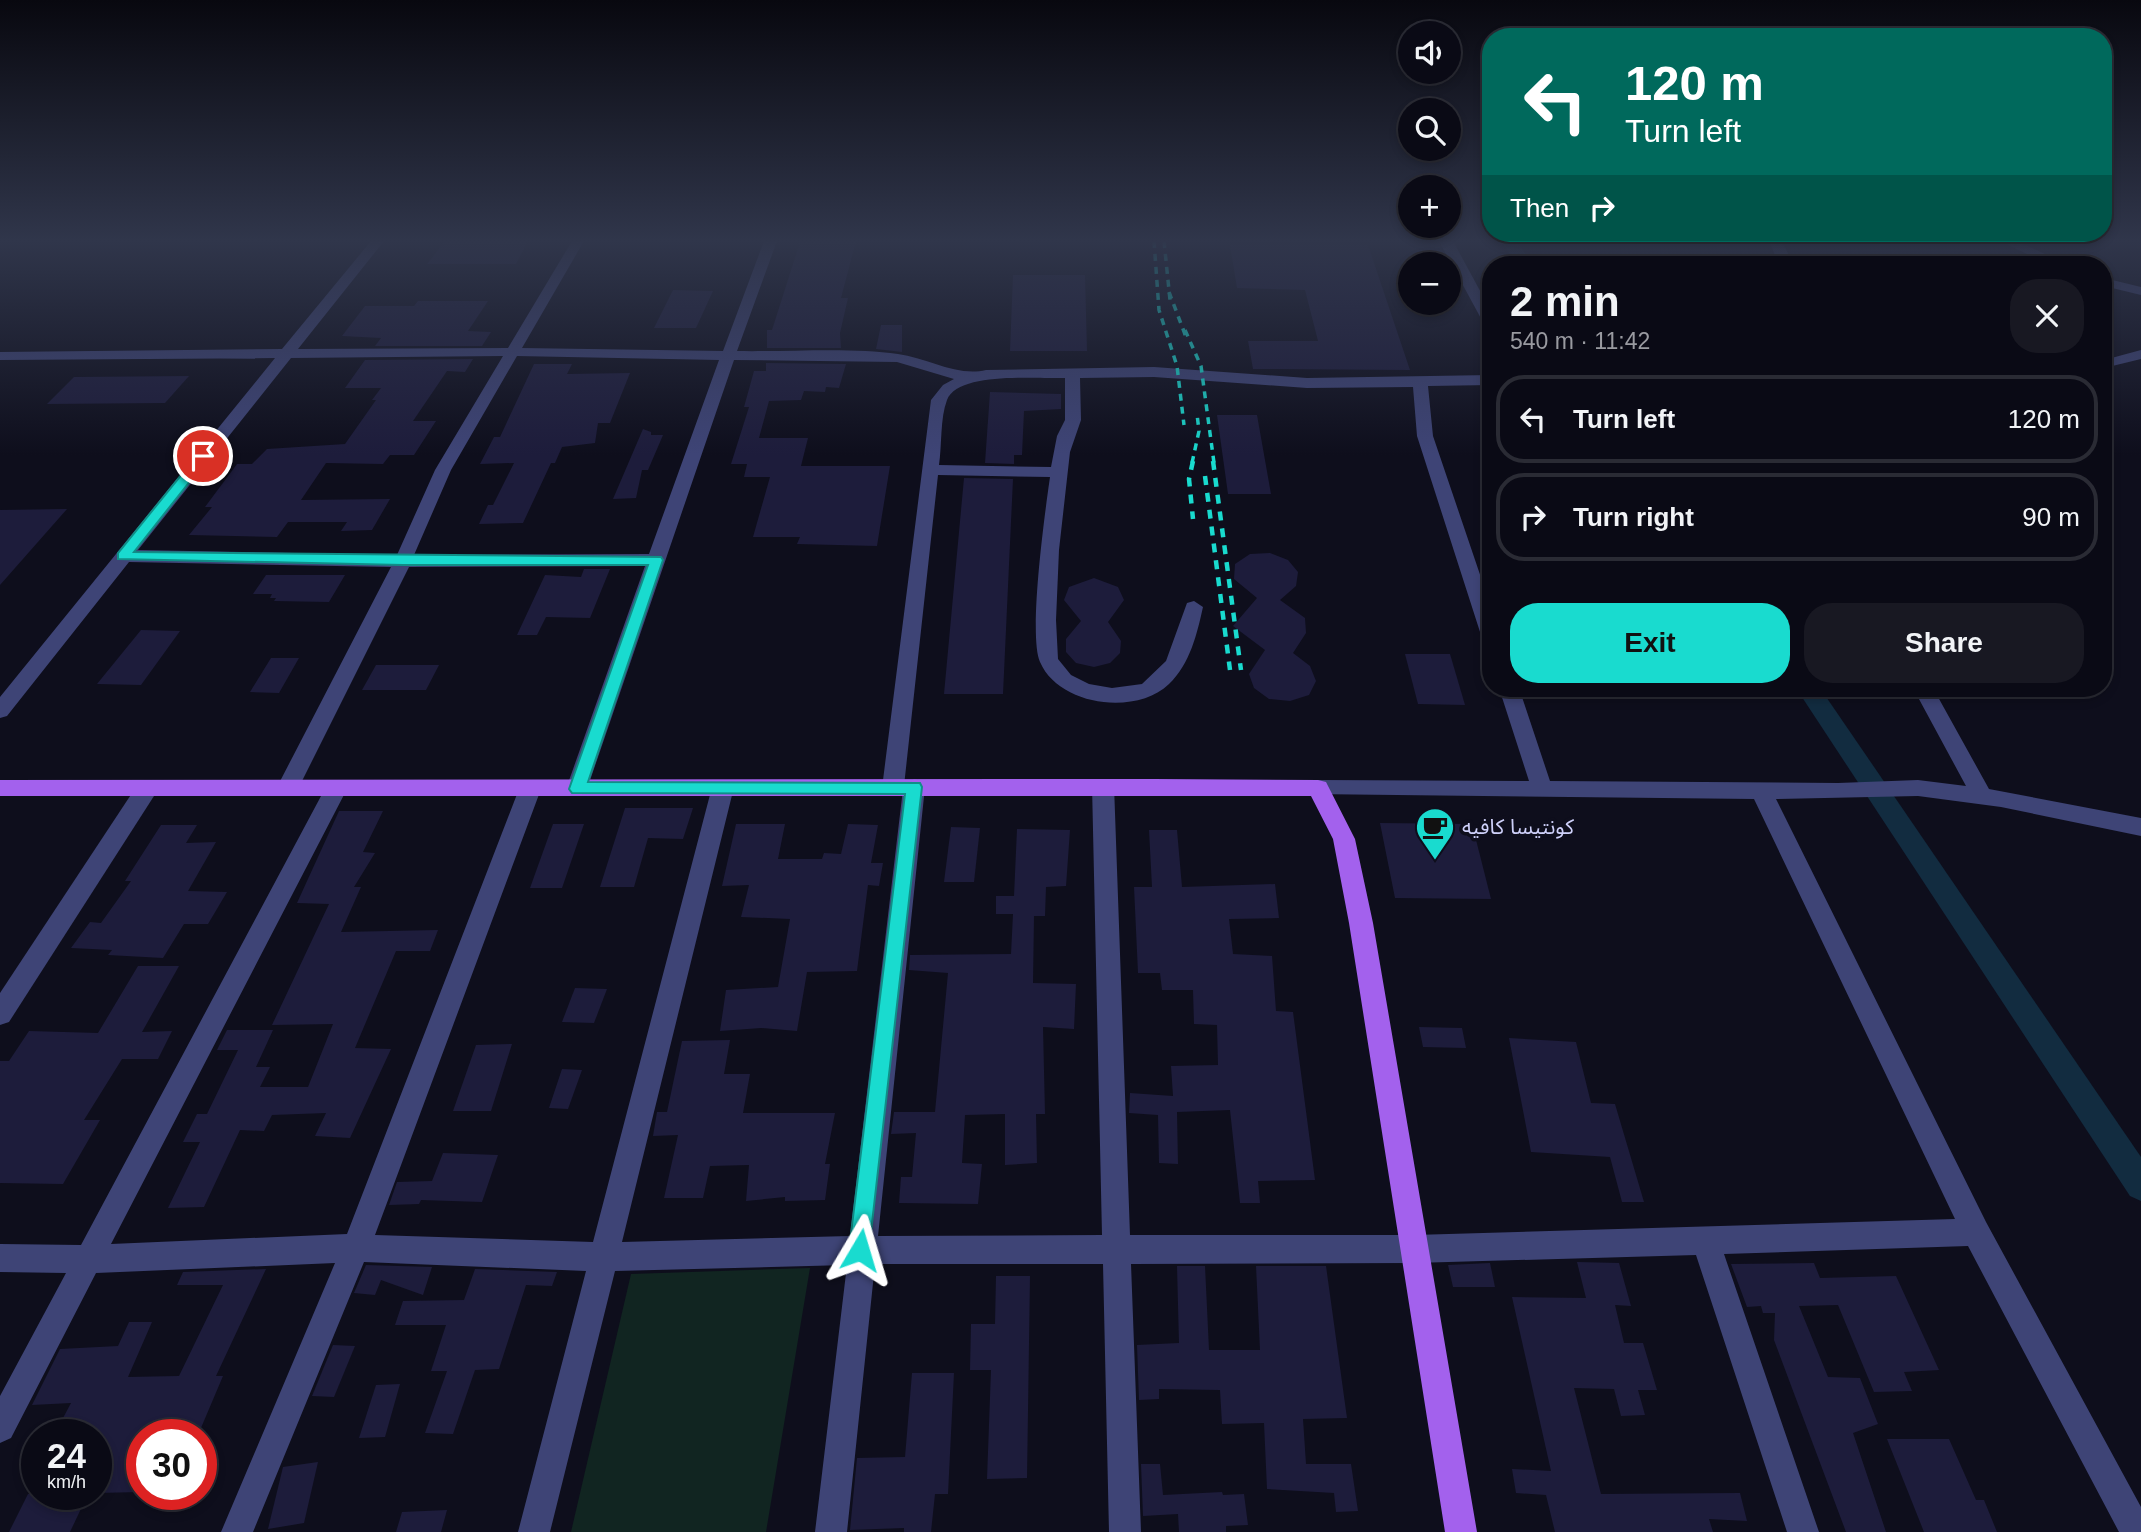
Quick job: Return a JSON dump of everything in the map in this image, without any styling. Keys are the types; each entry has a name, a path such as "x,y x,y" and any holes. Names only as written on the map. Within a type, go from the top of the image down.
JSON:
{"main road":[{"path":"0,788 577,789 1103,785 1318,788 1344,839 1349,863 1461,1532"}],"street":[{"path":"0,711 318,312"},
{"path":"287,789 403,561 443,470 535,312"},
{"path":"577,789 745,312"},
{"path":"0,356 512,352 897,358 930,365 967,379"},
{"path":"2112,362 2141,354"},
{"path":"831,1532 904,788 929,470 939,400 947,388 967,379 986,375 1154,372 1307,383 1482,380"},
{"path":"1072,374 1073,419 1065,436 1060,472 1045,623 1047,658 1061,680 1095,693 1140,695 1161,681 1178,659 1188,638 1194,607"},
{"path":"1420,382 1425,436 1482,608"},
{"path":"929,470 1060,472"},
{"path":"123,556 403,561 656,560"},
{"path":"1511,697 1542,789"},
{"path":"1928,697 1983,797"},
{"path":"1103,785 1125,1532"},
{"path":"534,1532 723,788"},
{"path":"1318,788 1761,791 1918,788 1983,797 2141,827"},
{"path":"0,1426 336,789"},
{"path":"237,1532 356,1248 530,789"},
{"path":"0,1014 146,790"},
{"path":"1761,791 1976,1232 2137,1532"},
{"path":"0,1258 86,1259 356,1248 605,1257 860,1250 1414,1250 1976,1232"},
{"path":"1706,1242 1803,1532"}],"green space":[{"path":"810,1268 766,1532 571,1532 631,1274"}],"building":[{"path":"360,312 480,312 468,331 491,332 482,346 375,346 381,338 342,336"},
{"path":"662,312 703,312 696,328 654,328"},
{"path":"778,312 845,312 840,333 841,348 767,348 767,330 772,330"},
{"path":"1012,312 1086,312 1087,351 1010,351"},
{"path":"1311,312 1391,312 1410,370 1253,369 1248,341 1318,341"},
{"path":"881,325 902,325 902,352 876,349"},
{"path":"473,359 465,372 447,371 413,421 436,421 414,455 390,455 383,464 326,463 301,500 390,499 372,530 341,531 347,522 288,522 277,537 189,535 212,507 205,507 237,464 252,464 267,449 345,444 376,400 372,400 381,388 345,388 365,360"},
{"path":"766,363 846,364 839,388 826,387 825,392 804,391 801,400 769,401 759,438 808,438 801,466 890,466 877,546 797,544 800,537 753,537 770,477 744,477 747,464 731,464 749,407 744,407 754,371 766,371"},
{"path":"534,364 572,364 567,374 630,373 610,423 598,423 595,443 562,447 555,463 551,463 523,523 479,524 488,505 493,505 514,463 480,464 494,437 500,437"},
{"path":"189,376 165,403 47,404 74,377"},
{"path":"990,392 1061,394 1061,409 1024,411 1022,455 1014,455 1014,464 985,463"},
{"path":"1217,415 1257,415 1271,494 1228,494"},
{"path":"643,429 651,432 651,435 663,435 648,470 642,470 636,498 613,499"},
{"path":"964,478 1013,479 1003,694 944,694"},
{"path":"67,509 0,585 0,510"},
{"path":"1270,553 1288,560 1298,572 1296,586 1280,600 1305,618 1306,633 1293,653 1310,666 1316,681 1309,695 1290,701 1269,699 1254,688 1249,674 1265,650 1233,626 1257,598 1234,579 1235,564 1250,554"},
{"path":"584,569 610,569 590,618 546,617 537,635 517,635 545,575 581,577"},
{"path":"266,575 345,575 329,602 274,601 276,598 270,598 272,594 253,594"},
{"path":"1094,578 1118,587 1124,600 1108,622 1121,641 1120,653 1110,663 1094,667 1076,663 1066,652 1066,639 1081,621 1064,600 1069,587"},
{"path":"141,630 180,631 141,685 97,684"},
{"path":"1405,654 1450,654 1465,705 1418,704"},
{"path":"271,658 299,658 279,693 250,692"},
{"path":"376,665 439,665 426,690 362,690"},
{"path":"625,808 693,808 683,839 648,838 634,887 600,887"},
{"path":"339,811 383,811 363,852 375,853 354,887 361,887 341,932 438,930 430,951 396,951 355,1048 391,1049 350,1138 315,1136 326,1113 272,1115 264,1131 240,1130 204,1207 168,1208 200,1142 183,1142 197,1114 207,1114 238,1050 217,1050 227,1030 273,1030 256,1067 270,1067 260,1087 308,1087 333,1024 272,1025 329,904 297,903"},
{"name":"كونتيسا كافيه","path":"1380,823 1472,824 1491,899 1395,898"},
{"path":"553,824 584,824 562,888 530,888"},
{"path":"736,824 785,824 778,859 822,859 824,853 841,854 848,824 878,825 871,863 883,863 879,886 868,885 857,971 807,972 797,1031 761,1028 720,1031 726,990 778,987 790,919 741,917 749,885 722,886"},
{"path":"161,825 197,825 186,843 216,842 188,891 227,892 208,924 184,924 163,958 108,955 112,950 71,948 90,922 101,923 131,881 125,881"},
{"path":"951,827 980,828 974,882 944,882"},
{"path":"1017,829 1070,830 1066,886 1046,887 1045,916 1034,916 1033,983 1076,984 1074,1029 1043,1027 1045,1114 1036,1114 1037,1163 1005,1165 1005,1114 965,1115 962,1163 982,1164 978,1204 899,1203 901,1177 912,1177 916,1133 891,1134 894,1112 935,1112 948,973 909,970 910,955 1011,954 1013,914 996,914 996,896 1014,896"},
{"path":"1149,830 1177,830 1182,887 1275,884 1279,918 1229,919 1233,954 1272,956 1276,1011 1293,1012 1315,1180 1258,1181 1260,1203 1240,1203 1230,1110 1177,1112 1178,1164 1159,1163 1158,1115 1129,1113 1130,1093 1173,1096 1171,1066 1218,1065 1217,1025 1194,1024 1193,990 1162,990 1160,973 1138,973 1134,887 1152,887"},
{"path":"138,966 179,966 142,1032 172,1031 158,1059 122,1059 84,1120 100,1120 63,1184 0,1183 0,1061 9,1061 29,1031 98,1033"},
{"path":"575,988 607,989 594,1023 562,1022"},
{"path":"1419,1027 1462,1028 1466,1048 1423,1047"},
{"path":"1509,1038 1576,1042 1591,1103 1615,1104 1644,1202 1622,1202 1610,1157 1531,1152"},
{"path":"730,1040 724,1074 750,1074 743,1113 835,1113 825,1164 830,1164 825,1200 785,1201 785,1197 746,1201 749,1165 710,1166 703,1198 664,1198 678,1135 653,1136 657,1112 667,1112 682,1041"},
{"path":"512,1044 491,1111 453,1111 476,1045"},
{"path":"562,1069 582,1070 568,1109 549,1108"},
{"path":"443,1153 498,1155 482,1202 421,1200 419,1204 389,1205 397,1182 432,1181"},
{"path":"1577,1262 1619,1263 1631,1306 1615,1305 1624,1343 1643,1343 1657,1390 1638,1390 1645,1415 1621,1416 1614,1389 1574,1388 1601,1494 1740,1493 1747,1521 1709,1519 1713,1532 1555,1532 1546,1495 1516,1493 1512,1469 1551,1471 1512,1297 1586,1298"},
{"path":"1490,1263 1495,1287 1453,1287 1448,1265"},
{"path":"1814,1263 1820,1278 1896,1276 1939,1370 1904,1372 1912,1391 1874,1392 1838,1305 1799,1306 1828,1377 1860,1378 1878,1424 1853,1433 1886,1532 1846,1532 1774,1340 1775,1313 1763,1313 1761,1306 1747,1307 1731,1264"},
{"path":"366,1265 432,1267 423,1295 381,1280 375,1295 354,1293"},
{"path":"1177,1266 1205,1266 1209,1350 1260,1350 1256,1266 1326,1266 1347,1418 1303,1419 1306,1464 1351,1464 1358,1511 1336,1512 1334,1493 1267,1489 1264,1423 1222,1424 1220,1390 1159,1389 1159,1399 1139,1400 1137,1345 1179,1343"},
{"path":"266,1269 216,1376 223,1376 205,1419 126,1419 126,1492 112,1493 112,1419 62,1419 71,1403 32,1405 60,1349 118,1346 129,1322 152,1322 128,1377 179,1376 223,1285 177,1285 183,1272"},
{"path":"475,1269 557,1272 552,1286 526,1285 499,1369 475,1370 453,1434 425,1433 447,1371 431,1371 446,1325 395,1325 403,1301 464,1300"},
{"path":"996,1276 1030,1276 1027,1478 987,1479 991,1370 970,1370 971,1324 995,1324"},
{"path":"333,1345 355,1346 334,1397 312,1396"},
{"path":"912,1373 954,1373 948,1494 935,1494 931,1532 904,1532 904,1528 850,1530 857,1458 905,1457"},
{"path":"400,1384 385,1437 359,1438 376,1385"},
{"path":"1887,1439 1949,1439 1976,1500 1984,1500 1997,1532 1924,1532"},
{"path":"318,1462 304,1523 268,1529 283,1467"},
{"path":"1141,1464 1160,1464 1163,1495 1222,1492 1223,1495 1244,1494 1248,1525 1226,1526 1226,1532 1179,1532 1178,1514 1143,1516"},
{"path":"21,1508 80,1510 70,1532 9,1532"},
{"path":"447,1510 441,1532 396,1532 402,1512"}],"waterway":[{"path":"1814,697 2141,1185"}],"railway":[{"path":"1160,312 1177,366 1184,425"},
{"path":"1177,312 1186,337"},
{"path":"1185,330 1201,366 1214,463"},
{"path":"1192,463 1199,431 1197,414"},
{"path":"1193,461 1189,479 1193,519"},
{"path":"1213,461 1241,670"},
{"path":"1205,476 1230,670"}],"place":[{"name":"كونتيسا كافيه","path":"1435,861"}],"route":[{"path":"203,456 123,556 403,561 656,560 577,789 914,787 860,1250"}]}
